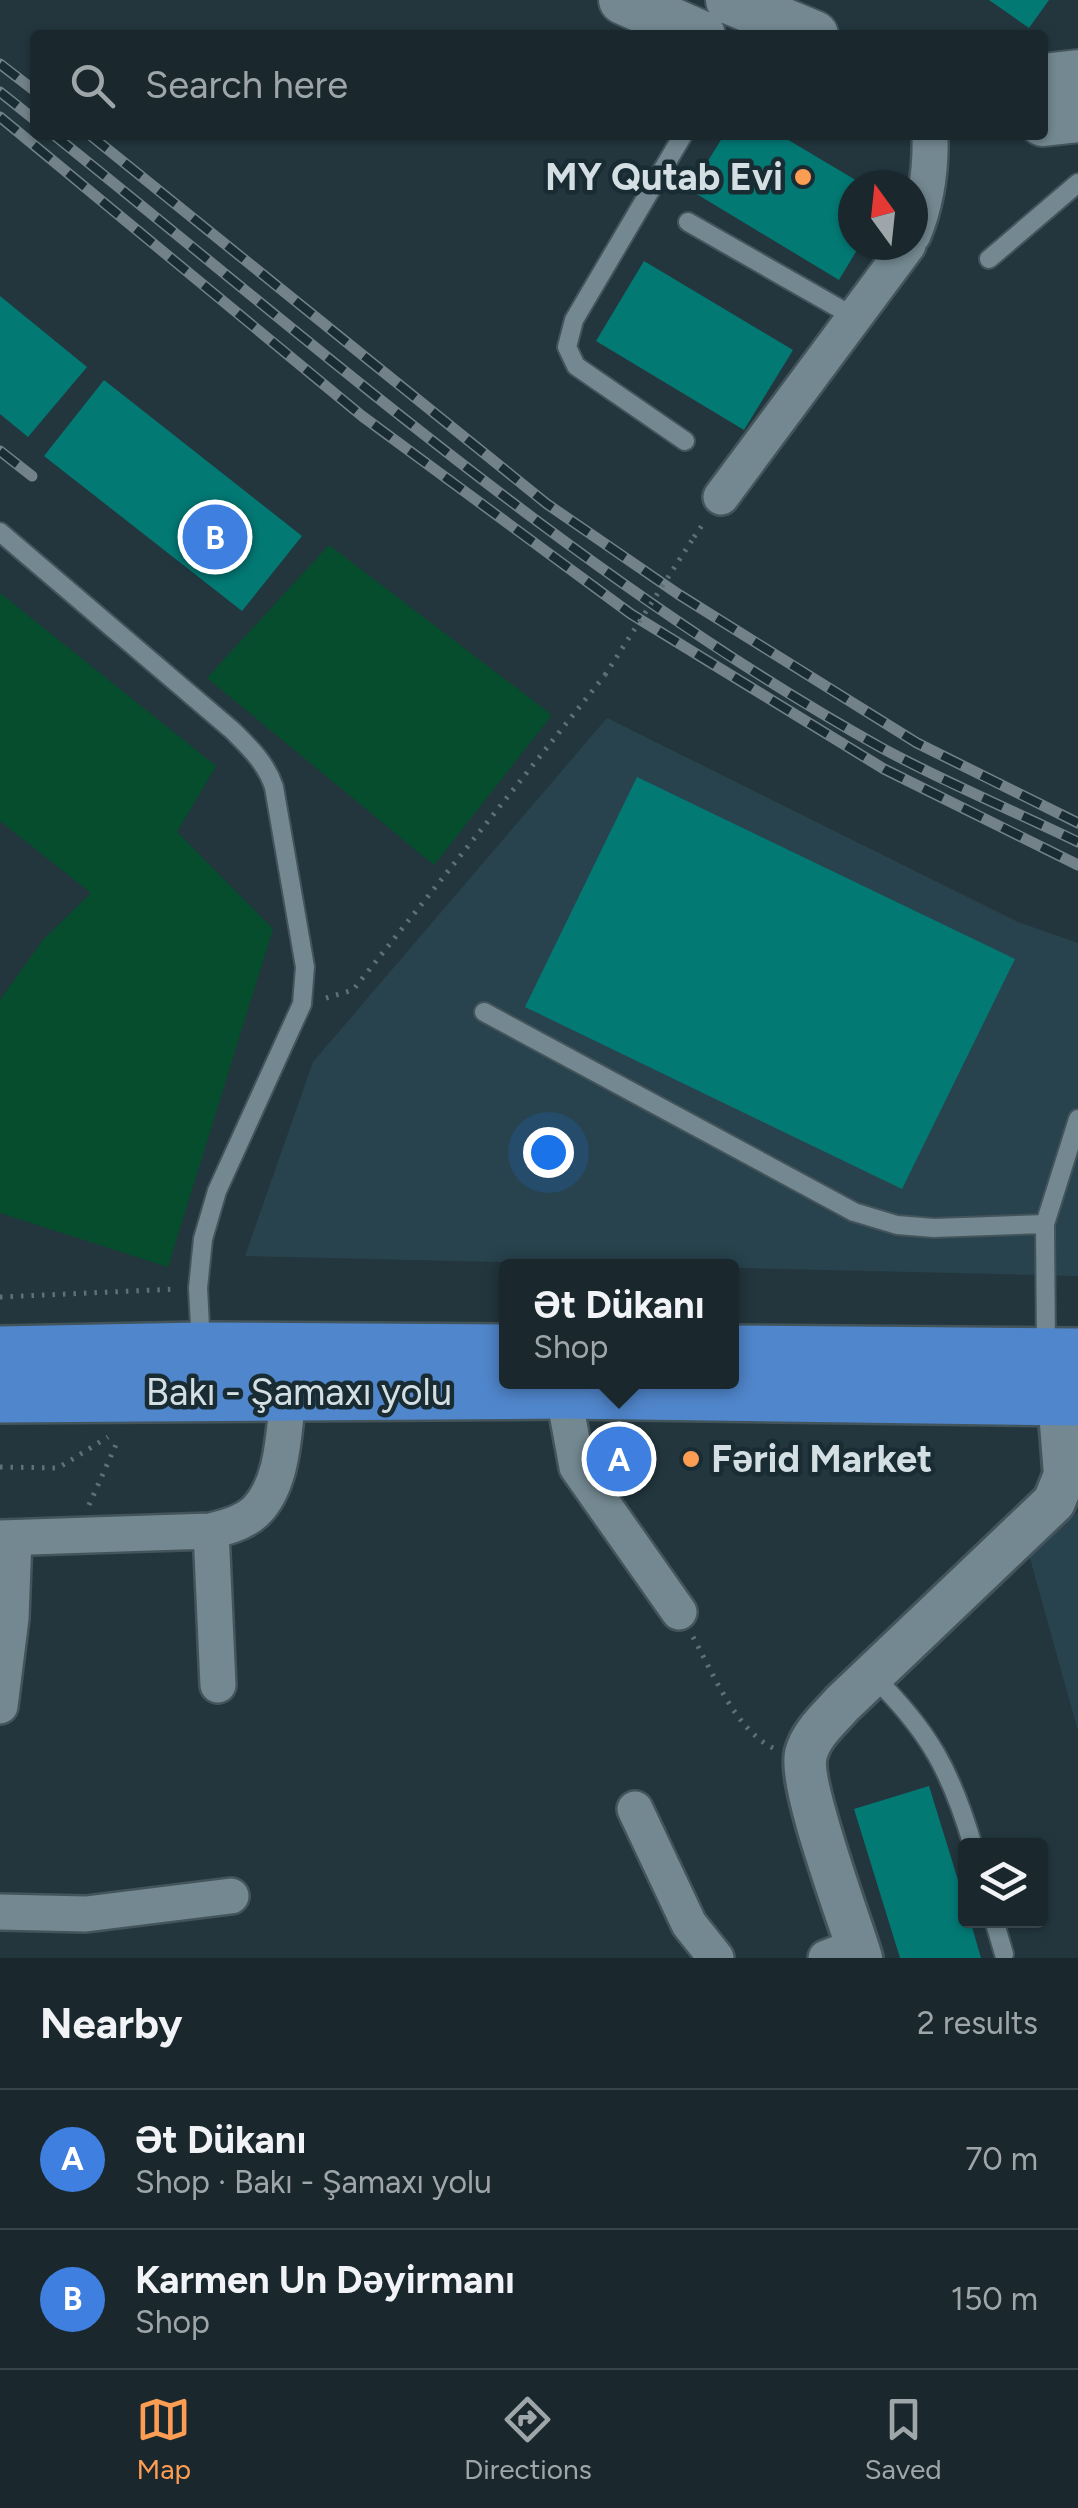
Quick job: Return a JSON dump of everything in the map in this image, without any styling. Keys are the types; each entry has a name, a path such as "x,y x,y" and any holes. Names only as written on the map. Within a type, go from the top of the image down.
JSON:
{"highway":[{"name":"Bakı - Şamaxı yolu","path":"0,1354 201,1350 499,1352"},
{"path":"739,1354 1065,1377"},
{"name":"Bakı - Şamaxı yolu","path":"739,1386 1065,1377"},
{"name":"Bakı - Şamaxı yolu","path":"0,1394 636,1389"}],"main road":[{"path":"624,0 690,30"},
{"path":"730,0 802,30"},
{"path":"1048,77 1078,74"},
{"path":"1048,121 1078,118"}],"street":[{"path":"928,182 930,140"},
{"path":"721,497 898,260"},
{"path":"848,1954 805,1756 820,1729 1054,1502 1065,1475 1065,1377"},
{"path":"0,1706 7,1538 212,1531 238,1524 254,1513 269,1492 279,1463 289,1390"},
{"path":"564,1391 577,1466 679,1612"},
{"path":"212,1531 218,1684"},
{"path":"635,1809 681,1909 716,1958"},
{"path":"0,1912 86,1914 231,1896"}],"lane":[{"path":"680,140 574,320 567,346 576,366 685,441"},
{"path":"989,259 1078,183"},
{"path":"688,222 857,318"},
{"path":"0,532 232,730 256,753 268,772 305,967 302,1004 216,1192 203,1239 198,1288 201,1350"},
{"path":"484,1012 854,1212 897,1224 934,1228 1045,1224"},
{"path":"1065,1377 1045,1224 1078,1120"},
{"path":"873,1676 906,1709 942,1760 959,1798 970,1838"},
{"path":"996,1928 1004,1954"}],"path":[{"path":"302,1004 353,990 605,675 694,537"},
{"path":"0,1297 198,1288"},
{"path":"75,1536 124,1426"},
{"path":"0,1468 58,1468"},
{"path":"679,1612 724,1692 757,1739 770,1747 805,1756"}],"shaded area":[{"path":"607,718 1018,922 1078,943 1078,1276 739,1268 739,1259 499,1259 499,1262 245,1256 313,1062"},
{"path":"1078,1512 1078,1731 1029,1555"}],"green space":[{"path":"329,545 552,715 434,865 207,678"},
{"path":"0,593 216,766 177,832 273,929 168,1267 0,1213 0,1000 43,940 91,893 0,821"}],"building":[{"path":"989,0 1049,0 1029,28"},
{"path":"721,140 788,140 839,170 838,260 851,260 839,280 690,190"},
{"path":"644,261 793,350 744,430 596,341"},
{"path":"0,296 87,367 28,437 0,414"},
{"path":"104,380 302,536 242,611 44,456"},
{"path":"637,777 1015,959 902,1189 525,1007"},
{"path":"929,1786 958,1880 958,1928 972,1928 981,1958 900,1958 854,1809"}],"railway":[{"path":"0,64 30,87"},
{"path":"0,92 30,116"},
{"path":"0,117 362,416 631,614 884,769 1078,865"},
{"path":"60,140 455,458 662,611 880,747 1078,842"},
{"path":"96,140 547,504 678,594 917,743 1078,823"},
{"path":"0,451 32,476"}],"place":[{"name":"MY Qutab Evi","path":"803,177"},
{"name":"Karmen Un Dəyirmanı","path":"215,537"},
{"name":"Ət Dükanı","path":"619,1459"},
{"name":"Fərid Market","path":"691,1459"}]}
